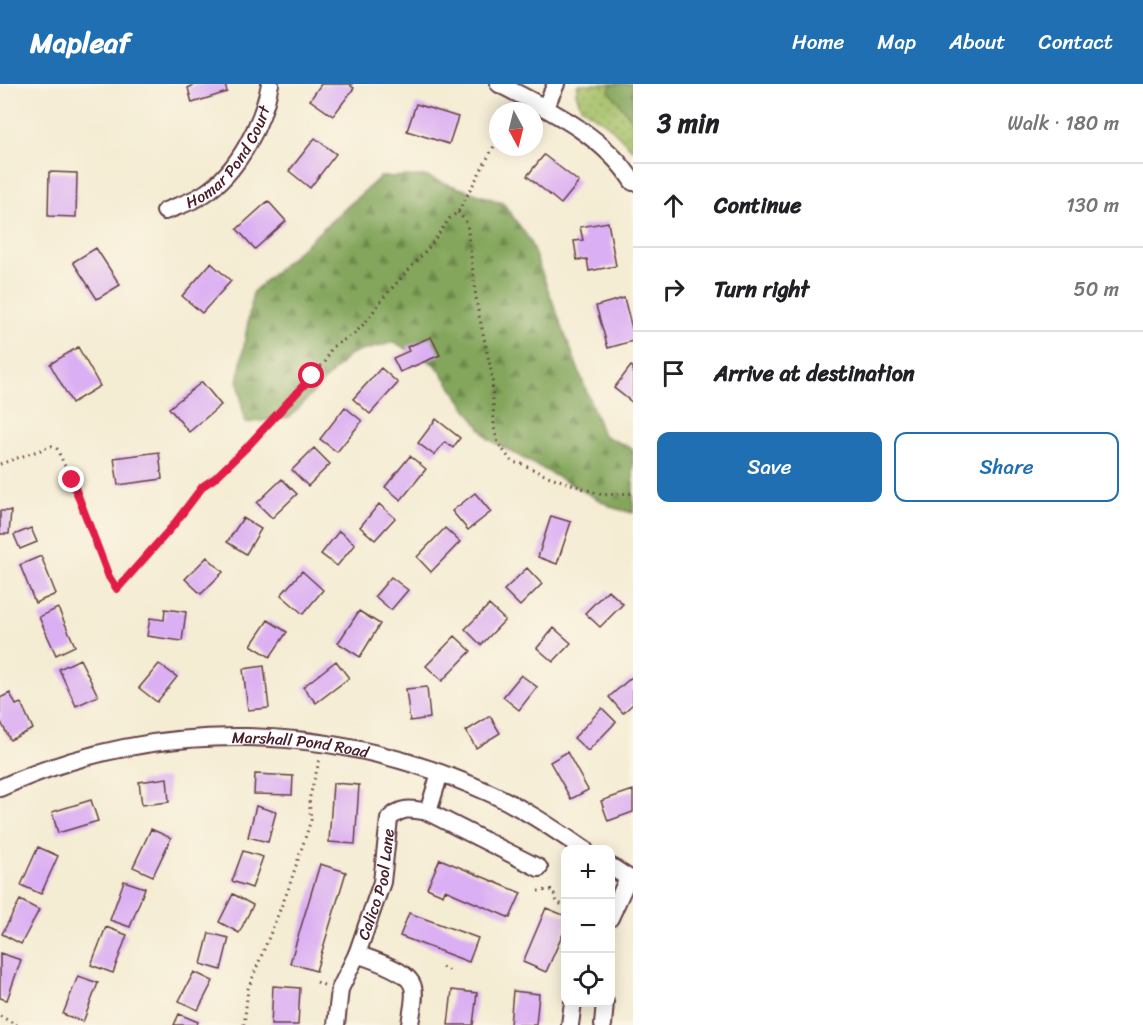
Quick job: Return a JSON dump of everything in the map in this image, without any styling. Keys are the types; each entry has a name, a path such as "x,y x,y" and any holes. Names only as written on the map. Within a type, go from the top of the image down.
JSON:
{"street":[{"name":"Homar Pond Court","path":"165,211 204,194 235,162 249,143 260,122 270,84"},
{"path":"499,84 594,139 614,158 633,182"},
{"path":"544,108 556,84"},
{"name":"Marshall Pond Road","path":"0,788 28,775 102,752 139,745 213,736 282,738 360,749 401,759 440,773 494,795 537,818 579,845"},
{"path":"428,812 440,773"},
{"name":"Calico Pool Lane","path":"336,1025 340,989 357,954 382,882 389,819 396,812 409,809 428,812 539,867"},
{"path":"615,869 631,879 615,909"},
{"name":"Calico Pool Lane","path":"357,954 404,974 410,980 414,988 410,1025"},
{"path":"570,1025 572,1007"},
{"path":"603,1025 605,1007"}],"path":[{"path":"0,464 43,448 52,446 57,449 77,492 109,577 117,589 172,527 203,486 215,478 247,447 288,399 325,362 332,347 354,334 365,324 384,297 430,246 450,218 458,212 489,155"},
{"path":"458,212 467,223 477,306 492,375 494,427 498,443 512,462 522,464 542,474 602,495 633,493"},
{"path":"244,1025 248,989 288,890 311,820 309,800 320,758"},
{"path":"538,891 551,890 557,902 561,904"},
{"path":"442,968 451,972"},
{"path":"317,982 330,987"},
{"path":"0,1016 17,1025"}],"green space":[{"path":"578,84 633,84 633,150 608,125 581,107 576,93"},
{"path":"612,84 633,84 633,121 609,90"},
{"path":"424,176 503,203 529,239 603,435 633,449 633,513 614,508 488,439 436,365 394,342 350,354 290,417 245,423 238,381 253,292 380,177"}],"building":[{"path":"196,84 225,84 227,92 192,103 188,88"},
{"path":"321,84 352,84 354,88 333,116 310,100"},
{"path":"416,104 458,117 449,144 407,131"},
{"path":"315,138 336,154 310,188 289,171"},
{"path":"544,155 579,182 561,204 527,176"},
{"path":"49,172 77,173 76,217 48,216"},
{"path":"268,201 286,221 255,249 237,229"},
{"path":"608,222 616,266 589,271 587,259 577,260 574,241 583,240 580,227"},
{"path":"96,248 120,285 97,299 73,262"},
{"path":"211,263 231,281 202,313 182,296"},
{"path":"624,298 633,332 633,341 608,348 596,306"},
{"path":"431,337 440,355 400,372 393,358 409,351 407,347"},
{"path":"78,347 100,386 72,403 50,364"},
{"path":"631,366 633,367 633,403 614,388"},
{"path":"381,368 398,383 370,414 353,399"},
{"path":"202,382 221,405 189,432 169,408"},
{"path":"345,407 362,421 337,452 320,439"},
{"path":"436,419 460,438 453,448 445,442 434,455 418,443"},
{"path":"314,448 330,464 308,486 292,470"},
{"path":"159,452 162,479 118,485 114,458"},
{"path":"410,456 426,469 401,500 385,487"},
{"path":"282,479 297,494 272,518 257,503"},
{"path":"475,493 491,512 468,530 452,511"},
{"path":"379,504 395,518 375,540 360,527"},
{"path":"0,511 11,511 9,534 0,534"},
{"path":"551,516 571,522 557,564 538,557"},
{"path":"243,518 261,529 246,554 227,542"},
{"path":"31,528 37,542 20,549 14,535"},
{"path":"445,528 460,542 431,572 417,557"},
{"path":"339,531 355,544 337,566 321,554"},
{"path":"41,556 56,594 35,603 20,565"},
{"path":"207,557 223,572 201,594 185,579"},
{"path":"527,568 542,584 520,606 504,590"},
{"path":"302,571 323,590 303,614 281,595"},
{"path":"391,577 408,590 391,610 375,596"},
{"path":"608,590 623,604 600,627 585,613"},
{"path":"489,605 505,620 481,645 465,629"},
{"path":"58,608 75,646 56,655 39,617"},
{"path":"165,609 186,612 182,641 147,636 150,618 164,620"},
{"path":"359,611 380,624 360,657 338,643"},
{"path":"268,620 287,632 270,657 251,645"},
{"path":"554,628 571,643 553,662 537,648"},
{"path":"455,636 471,651 442,681 426,666"},
{"path":"80,659 98,696 76,706 59,669"},
{"path":"336,661 349,678 316,703 303,687"},
{"path":"159,664 177,677 157,702 139,688"},
{"path":"264,666 269,708 248,710 243,669"},
{"path":"521,675 537,687 519,710 503,697"},
{"path":"633,676 633,704 623,713 609,697"},
{"path":"427,687 430,718 410,721 406,689"},
{"path":"10,693 16,705 21,703 33,729 10,740 0,720 0,698"},
{"path":"602,708 616,722 588,751 574,738"},
{"path":"490,716 500,733 476,748 466,731"},
{"path":"567,752 588,790 571,799 550,762"},
{"path":"255,774 293,776 292,795 254,794"},
{"path":"167,778 169,802 142,805 139,782"},
{"path":"333,783 359,785 355,844 329,842"},
{"path":"633,790 633,812 608,821 601,801"},
{"path":"91,800 98,821 58,833 52,812"},
{"path":"256,806 276,812 268,842 248,837"},
{"path":"151,829 171,838 153,876 133,867"},
{"path":"38,847 58,856 41,894 21,885"},
{"path":"243,851 263,857 252,888 232,881"},
{"path":"440,859 521,893 510,918 445,890 443,895 427,888"},
{"path":"320,864 346,872 316,971 290,963"},
{"path":"124,881 145,888 130,927 110,920"},
{"path":"233,894 253,905 239,933 219,922"},
{"path":"20,900 39,910 21,944 2,934"},
{"path":"546,908 561,914 561,938 546,972 523,962"},
{"path":"409,913 478,938 469,962 400,936"},
{"path":"106,927 127,935 113,973 91,965"},
{"path":"209,933 229,938 221,970 201,964"},
{"path":"0,953 21,960 7,1000 0,998"},
{"path":"194,972 213,981 198,1010 179,1001"},
{"path":"78,976 98,983 83,1022 63,1014"},
{"path":"273,986 300,988 298,1025 271,1025"},
{"path":"452,990 477,993 473,1025 448,1025"},
{"path":"513,991 539,994 536,1025 510,1025"},
{"path":"179,1014 198,1022 197,1025 174,1025"}],"route":[{"path":"72,480 109,577 117,589 172,527 203,486 215,478 247,447 288,399 312,376"}]}
